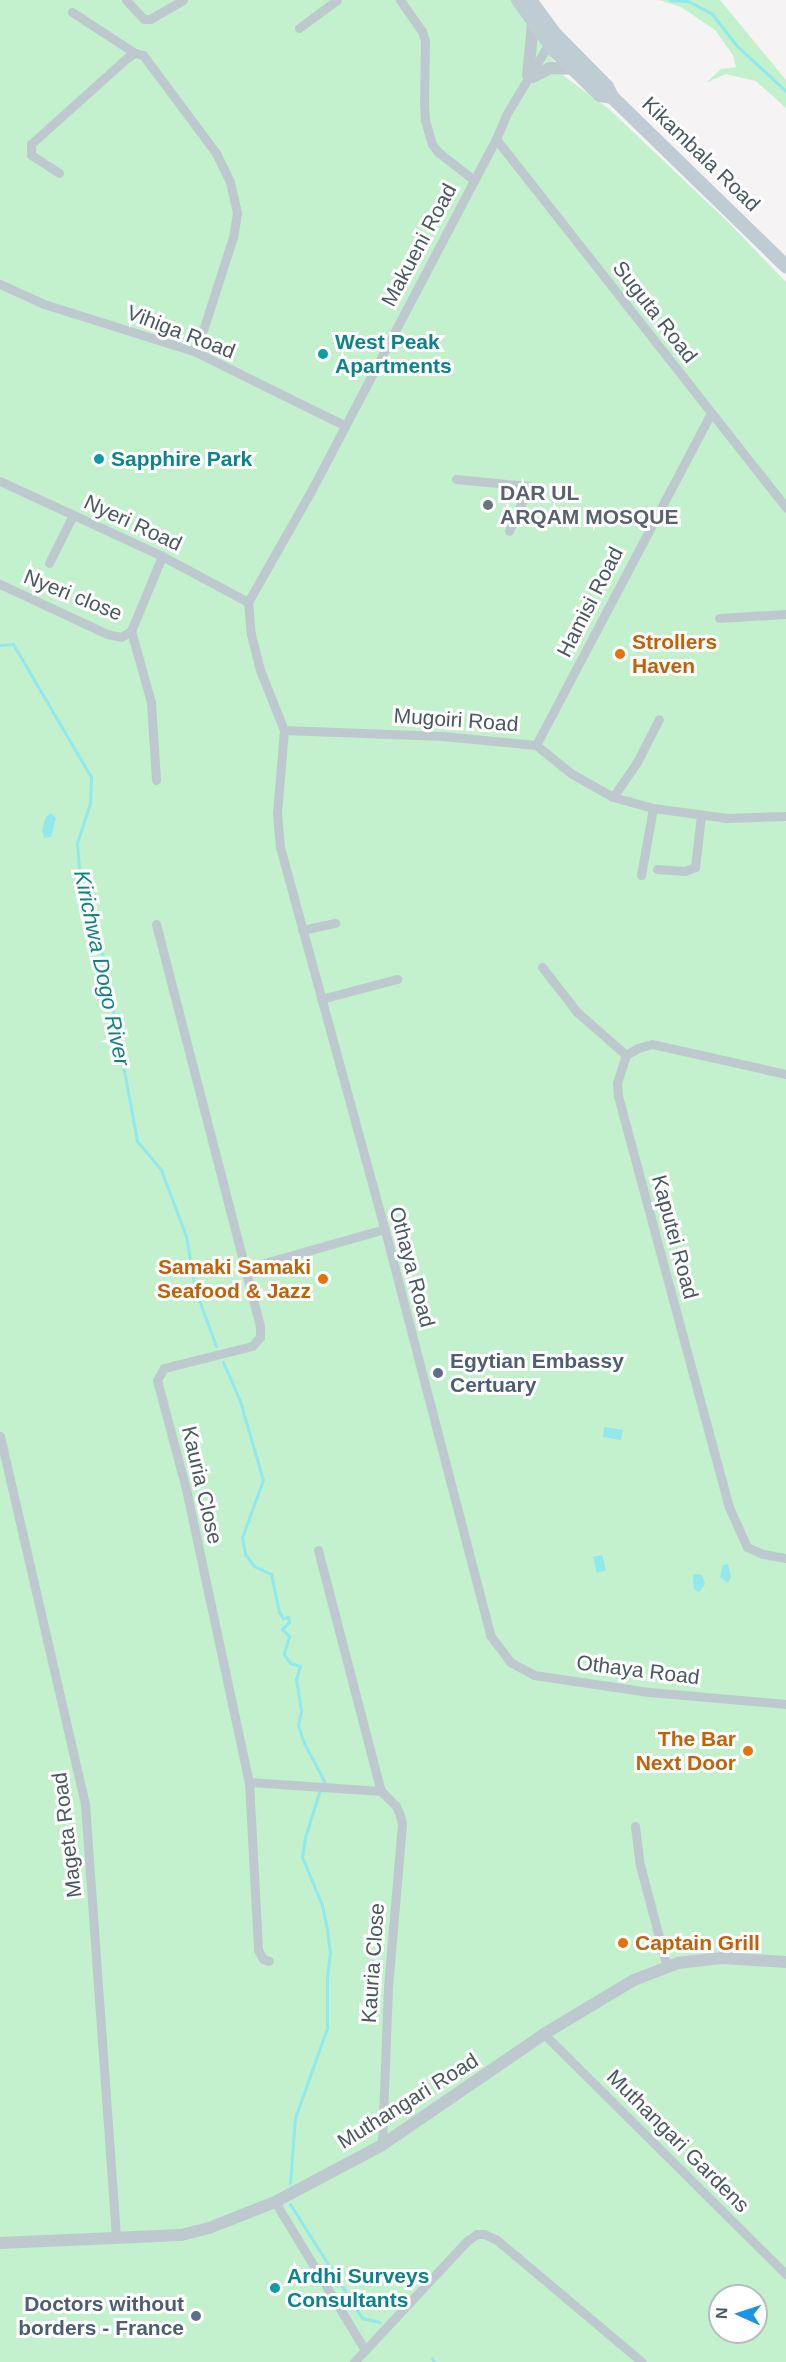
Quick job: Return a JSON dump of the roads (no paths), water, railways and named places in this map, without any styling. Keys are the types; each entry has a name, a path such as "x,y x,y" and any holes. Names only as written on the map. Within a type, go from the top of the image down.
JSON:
{"main road":[{"path":"518,0 533,24 607,87 612,97"},
{"path":"530,0 573,69 600,95 612,97"},
{"name":"Kikambala Road","path":"612,97 786,266"}],"street":[{"path":"126,0 144,19 150,19 183,0"},
{"path":"298,28 337,0"},
{"path":"400,0 425,41 425,120 432,144 438,152 474,180"},
{"path":"72,12 147,59 216,153 230,182 237,213 233,237 196,352"},
{"path":"533,24 530,76 550,68 573,69"},
{"name":"Makueni Road","path":"248,602 310,493 474,180 505,123 510,119 530,76 555,42"},
{"path":"59,173 31,155 31,144 135,53"},
{"name":"Suguta Road","path":"496,140 786,507"},
{"name":"Vihiga Road","path":"0,284 44,304 196,352 344,425"},
{"name":"Hamisi Road","path":"537,745 711,413"},
{"path":"456,479 529,486 509,531"},
{"name":"Nyeri Road","path":"0,481 162,556 248,602"},
{"path":"49,563 73,514"},
{"name":"Nyeri close","path":"0,584 107,634 121,637 131,630 162,556"},
{"name":"Othaya Road","path":"248,602 251,634 260,670 284,729 277,832 490,1635 498,1650 516,1667 534,1675 649,1692 786,1704"},
{"path":"719,618 786,614"},
{"name":"Nyeri close","path":"131,630 151,702 156,780"},
{"path":"613,798 637,762 659,719"},
{"name":"Mugoiri Road","path":"284,729 443,736 537,745 572,774 613,798 653,808 727,818 786,816"},
{"path":"641,875 653,808"},
{"path":"657,869 685,871 695,867 701,815"},
{"path":"302,930 335,923"},
{"name":"Kauria Close","path":"156,924 260,1327 257,1342 252,1346 164,1368 157,1380 186,1489 249,1782 258,1950 263,1959 269,1961"},
{"path":"542,967 577,1012 626,1055 638,1048 662,1045 786,1074"},
{"path":"321,999 397,979"},
{"name":"Kaputei Road","path":"626,1055 620,1069 618,1096 729,1506 747,1547 764,1554 786,1558"},
{"path":"244,1269 384,1229"},
{"name":"Mageta Road","path":"0,1436 85,1804 116,2238"},
{"name":"Kauria Close","path":"318,1550 381,1791 396,1806 402,1824 388,1987 382,2145"},
{"path":"249,1782 381,1791"},
{"path":"635,1826 640,1865 667,1967"},
{"name":"Muthangari Road","path":"0,2243 196,2232 275,2202 382,2145 544,2034 634,1980 667,1967 722,1958 786,1962"},
{"name":"Muthangari Gardens","path":"544,2034 786,2274"},
{"path":"275,2202 365,2350"},
{"path":"354,2362 467,2241 477,2234 484,2234 497,2240 642,2362"}],"water":[{"path":"51,813 56,818 51,837 44,838 42,830 46,817"},
{"path":"604,1427 623,1430 621,1440 603,1437"},
{"path":"602,1555 606,1570 597,1573 593,1557"},
{"path":"728,1564 731,1577 728,1583 720,1577 723,1565"},
{"path":"693,1575 702,1575 705,1584 699,1592 694,1589"}],"waterway":[{"path":"670,0 688,1 712,14 737,46 786,91"},
{"name":"Kirichwa Dogo River","path":"0,645 13,644 91,777 90,803 77,843 81,895 103,957 137,1141 161,1170 186,1236 195,1289 216,1346"},
{"name":"Kirichwa Dogo River","path":"223,1362 240,1401 263,1480 242,1537 245,1554 254,1566 271,1574 279,1612 283,1618 288,1617 289,1622 282,1629 289,1636 284,1654 290,1663 300,1666 296,1679 301,1712 298,1725 304,1743 324,1781 323,1784"},
{"name":"Kirichwa Dogo River","path":"290,2183 295,2118 327,2028 327,1977 330,1954 327,1929 322,1905 302,1857 305,1837 320,1790"},
{"name":"Kirichwa Dogo River","path":"290,2204 362,2318 380,2322"},
{"name":"Kirichwa Dogo River","path":"432,2358 434,2362"}],"place":[{"name":"West Peak Apartments","path":"323,354"},
{"name":"Sapphire Park","path":"99,459"},
{"name":"DAR UL ARQAM MOSQUE","path":"488,505"},
{"name":"Strollers Haven","path":"620,654"},
{"name":"Samaki Samaki Seafood & Jazz","path":"323,1279"},
{"name":"Egytian Embassy Certuary","path":"438,1373"},
{"name":"The Bar Next Door","path":"748,1751"},
{"name":"Captain Grill","path":"623,1943"},
{"name":"Ardhi Surveys Consultants","path":"275,2288"},
{"name":"Doctors without borders - France","path":"196,2316"}]}
